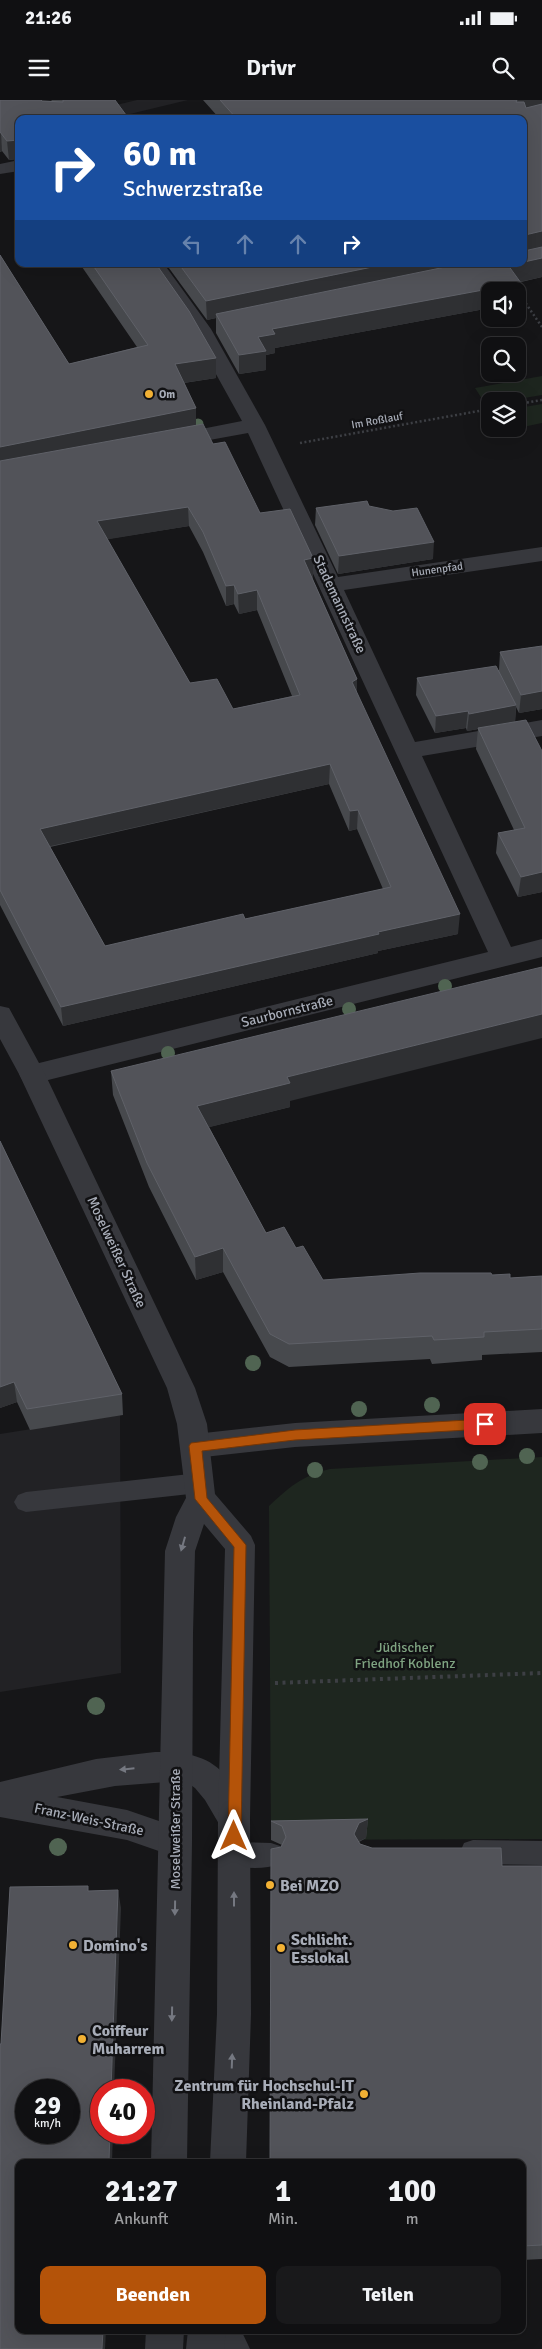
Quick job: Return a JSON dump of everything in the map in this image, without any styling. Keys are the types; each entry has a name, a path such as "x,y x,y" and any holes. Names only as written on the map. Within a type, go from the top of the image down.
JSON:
{"street":[{"path":"0,169 15,166"},
{"name":"Stademannstraße","path":"158,267 208,327 332,585 503,957"},
{"path":"147,445 255,425"},
{"name":"Hunenpfad","path":"332,585 542,554"},
{"path":"407,751 542,728"},
{"name":"Saurbornstraße","path":"32,1074 542,948"},
{"name":"Moselweißer Straße","path":"0,1015 32,1074 181,1388 196,1446 200,1491 180,1551 177,1633 176,1842 169,2159"},
{"path":"196,1446 295,1435 542,1420"},
{"path":"200,1491 240,1545 234,1818 234,2014 228,2159"},
{"name":"Franz-Weis-Straße","path":"0,1797 64,1779 98,1773 176,1766 193,1769 208,1778 234,1818"},
{"name":"Franz-Weis-Straße","path":"0,1802 127,1825 176,1842"},
{"path":"164,2349 165,2334"},
{"path":"205,2349 207,2334"},
{"path":"222,2334 231,2349"}],"lane":[{"path":"26,1502 200,1491"},
{"path":"447,1852 542,1853"},
{"path":"234,1854 271,1855"}],"path":[{"path":"526,304 542,327"},
{"path":"526,403 542,400"},
{"name":"Im Roßlauf","path":"267,449 481,411"},
{"path":"269,1683 542,1673"}],"shaded area":[{"path":"137,100 188,100 126,115 92,115 83,113"},
{"path":"120,1415 121,1673 0,1692 0,1434"}],"green space":[{"path":"542,376 542,395 526,398 526,392 481,392 481,397 475,388 508,382 526,382 526,379"},
{"path":"542,404 542,423 526,426 526,407"},
{"name":"Jüdischer Friedhof Koblenz","path":"542,1457 542,1839 271,1840 269,1506 296,1483 311,1475 330,1469"}],"building":[{"path":"0,100 63,102 63,100 115,100 126,115 15,115 15,140 7,141 0,132"},
{"path":"220,100 517,100 516,102 524,102 526,108 542,104 542,231 527,235 527,115 233,115"},
{"path":"542,247 542,258 527,261 527,250"},
{"path":"0,255 69,364 148,345 94,267 158,267 189,311 216,358 175,364 196,408 0,447"},
{"path":"181,267 372,267 206,301"},
{"path":"445,267 509,267 520,282 481,282 481,290 272,329 275,334 258,337 266,351 239,355 216,314"},
{"path":"203,424 213,444 225,442 260,513 290,509 313,558 304,560 357,679 352,682 460,914 61,1007 0,890 0,461","holes":["188,507 203,532 226,586 234,585 238,594 257,590 300,695 233,709 217,679 190,683 97,521","330,764 350,811 358,810 391,887 245,919 243,914 105,946 40,829"]},
{"path":"367,501 369,506 393,511 417,508 434,542 339,556 316,508"},
{"path":"542,646 542,691 521,695 500,652"},
{"path":"496,666 516,705 469,714 468,711 436,716 417,678"},
{"path":"526,720 542,751 542,872 521,877 498,833 525,828 478,728"},
{"path":"542,967 542,1014 287,1077 290,1083 197,1106 266,1233 284,1227 296,1248 303,1246 323,1280 420,1273 510,1274 510,1278 542,1276 542,1329 484,1332 484,1337 434,1340 432,1336 289,1344 270,1334 223,1248 195,1257 147,1163 111,1071"},
{"path":"0,1141 122,1394 27,1409 14,1382 0,1387"},
{"path":"368,1819 359,1823 354,1834 360,1844 372,1848 501,1848 502,1866 542,1866 542,2245 526,2246 526,2159 270,2159 271,1849 281,1847 286,1837 282,1826 271,1821"},
{"path":"88,1886 88,1891 118,1890 111,2079 90,2079 90,2144 110,2144 109,2159 15,2159 15,2334 103,2334 102,2349 0,2349 0,2044 10,1887"}],"place":[{"name":"Om","path":"149,394"},
{"name":"Bei MZO","path":"270,1885"},
{"name":"Domino's","path":"73,1945"},
{"name":"Schlicht. Esslokal","path":"281,1948"},
{"name":"Coiffeur Muharrem","path":"82,2039"},
{"name":"Zentrum für Hochschul-IT Rheinland-Pfalz","path":"364,2094"}],"route":[{"path":"234,1836 240,1545 201,1499 196,1446 295,1435 485,1424"}]}
